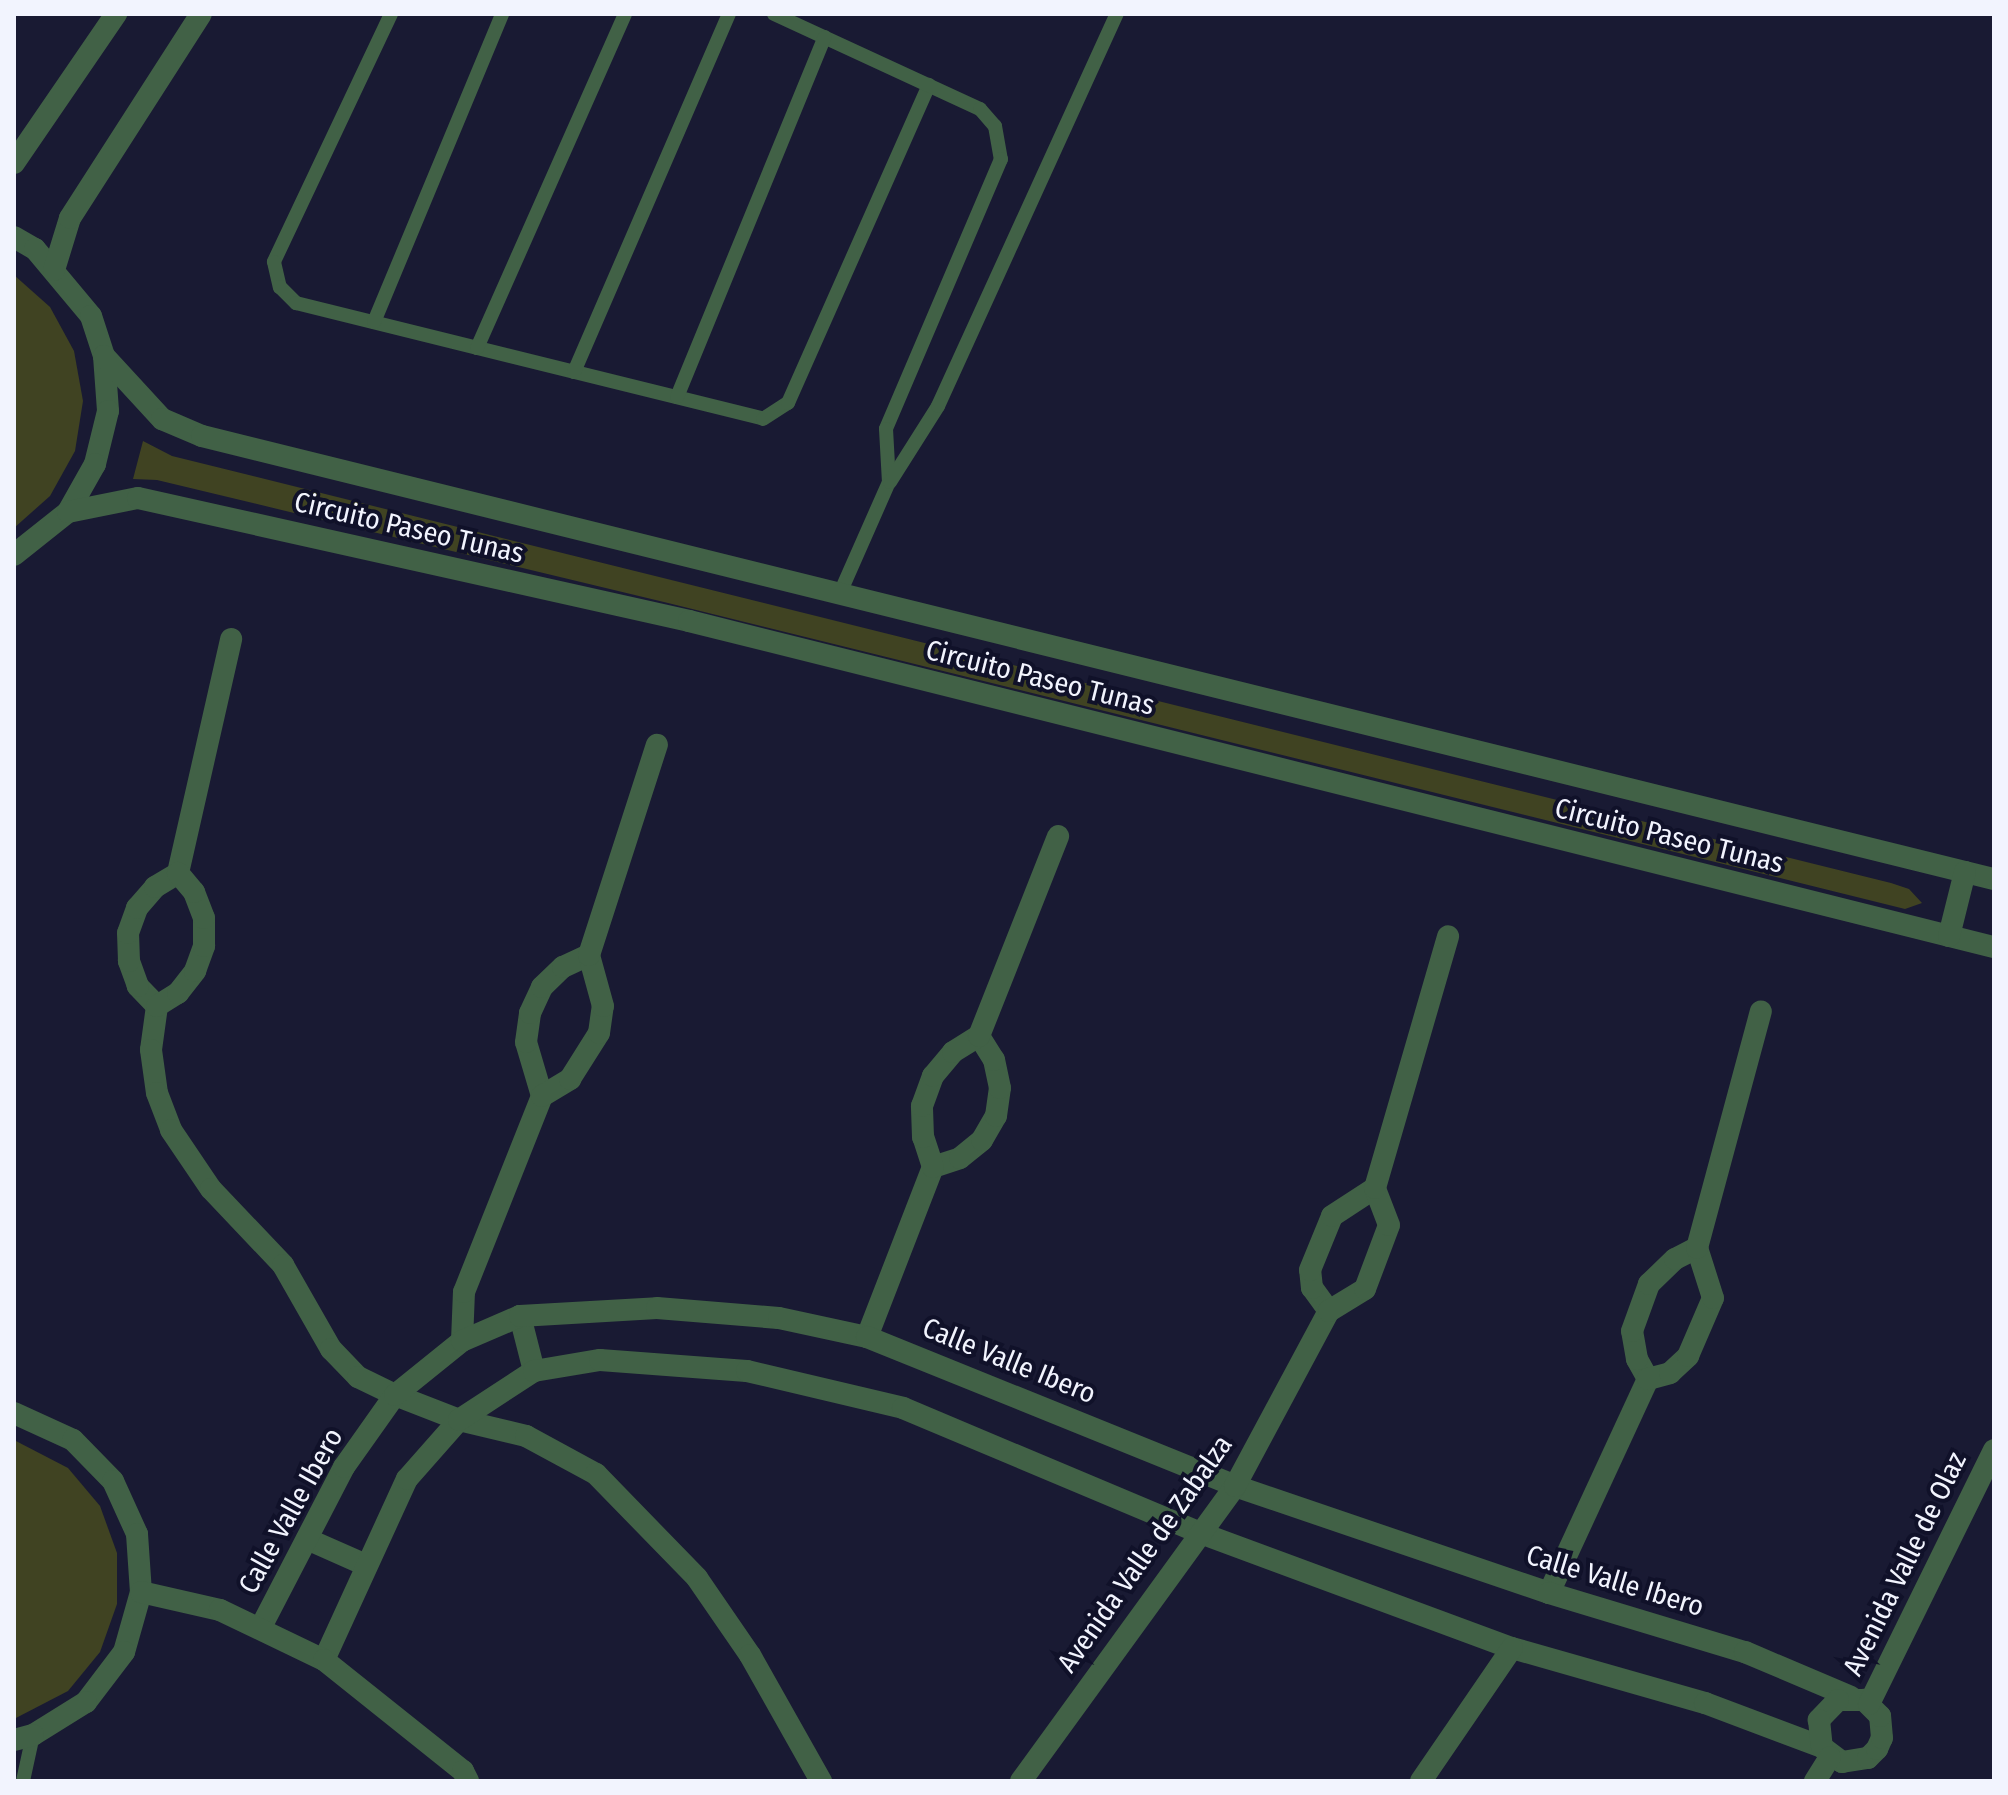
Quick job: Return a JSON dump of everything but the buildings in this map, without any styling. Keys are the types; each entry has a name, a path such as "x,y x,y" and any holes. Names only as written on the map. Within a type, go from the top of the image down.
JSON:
{"street":[{"path":"14,163 116,14"},
{"path":"54,270 70,218 201,14"},
{"path":"14,237 54,270 91,316 104,356 108,411 95,464 68,512 14,555"},
{"name":"Circuito Paseo Tunas","path":"104,356 162,419 202,436 841,591 1994,879"},
{"name":"Circuito Paseo Tunas","path":"68,512 138,498 689,621 1994,947"},
{"path":"157,1006 138,986 129,961 128,933 137,908 155,887 178,873 231,639"},
{"path":"462,1341 464,1292 542,1096 570,1079 599,1033 603,1006 589,955 657,745"},
{"path":"867,1337 933,1167 923,1137 922,1106 933,1076 953,1052 979,1036 1058,836"},
{"path":"1949,936 1965,872"},
{"path":"157,1006 178,993 195,971 204,946 199,905 178,873"},
{"path":"1375,1188 1332,1216 1310,1270 1312,1288 1329,1311 1365,1289 1380,1258 1389,1225 1375,1188 1448,936"},
{"path":"542,1096 526,1042 530,1013 542,987 563,967 589,955"},
{"path":"157,1006 151,1050 157,1093 171,1130 211,1189 283,1265 331,1349 358,1377 395,1395 459,1420 526,1436 596,1474 630,1507 715,1604 797,1732 821,1781"},
{"path":"1549,1593 1648,1379 1670,1373 1688,1356 1713,1298 1697,1248 1761,1011"},
{"path":"933,1167 971,1149 996,1116 1000,1088 994,1060 979,1036"},
{"path":"1648,1379 1637,1359 1632,1331 1649,1284 1675,1259 1697,1248"},
{"name":"Calle Valle Ibero","path":"261,1627 344,1467 395,1395 462,1341 520,1316 657,1308 779,1318 867,1337 1235,1486 1549,1593 1745,1652 1860,1701"},
{"name":"Avenida Valle de Zabalza","path":"1021,1781 1235,1486 1329,1311"},
{"path":"520,1316 534,1371"},
{"path":"324,1660 407,1479 459,1420 534,1371 600,1360 747,1371 903,1408 1203,1534 1512,1648 1705,1703 1826,1752 1855,1763 1877,1749 1883,1727 1860,1701 1826,1708 1817,1733 1826,1752 1815,1781"},
{"path":"17,1412 73,1440 113,1481 137,1534 141,1592 124,1652 86,1702 24,1737"},
{"name":"Avenida Valle de Olaz","path":"1860,1701 1994,1450"},
{"path":"307,1539 366,1565"},
{"path":"141,1592 220,1610 261,1627 324,1660 463,1771 468,1781"},
{"path":"1421,1781 1512,1648"}],"lane":[{"path":"391,14 274,262 280,287 296,303 763,419 788,403 929,85"},
{"path":"374,322 502,14"},
{"path":"477,348 625,14"},
{"path":"574,372 729,14"},
{"path":"774,14 980,109 995,126 1001,159 886,429 889,482"},
{"path":"841,591 889,482 938,406 1117,14"},
{"path":"677,397 825,37"},
{"path":"23,1781 24,1737"}],"green space":[{"path":"14,275 50,307 74,351 83,401 75,451 50,496 14,528"},
{"path":"143,441 172,456 1891,883 1909,889 1922,903 1905,909 668,603 157,480 133,479"},
{"path":"14,1440 68,1468 100,1506 117,1553 117,1604 100,1652 68,1691 14,1719"}]}
